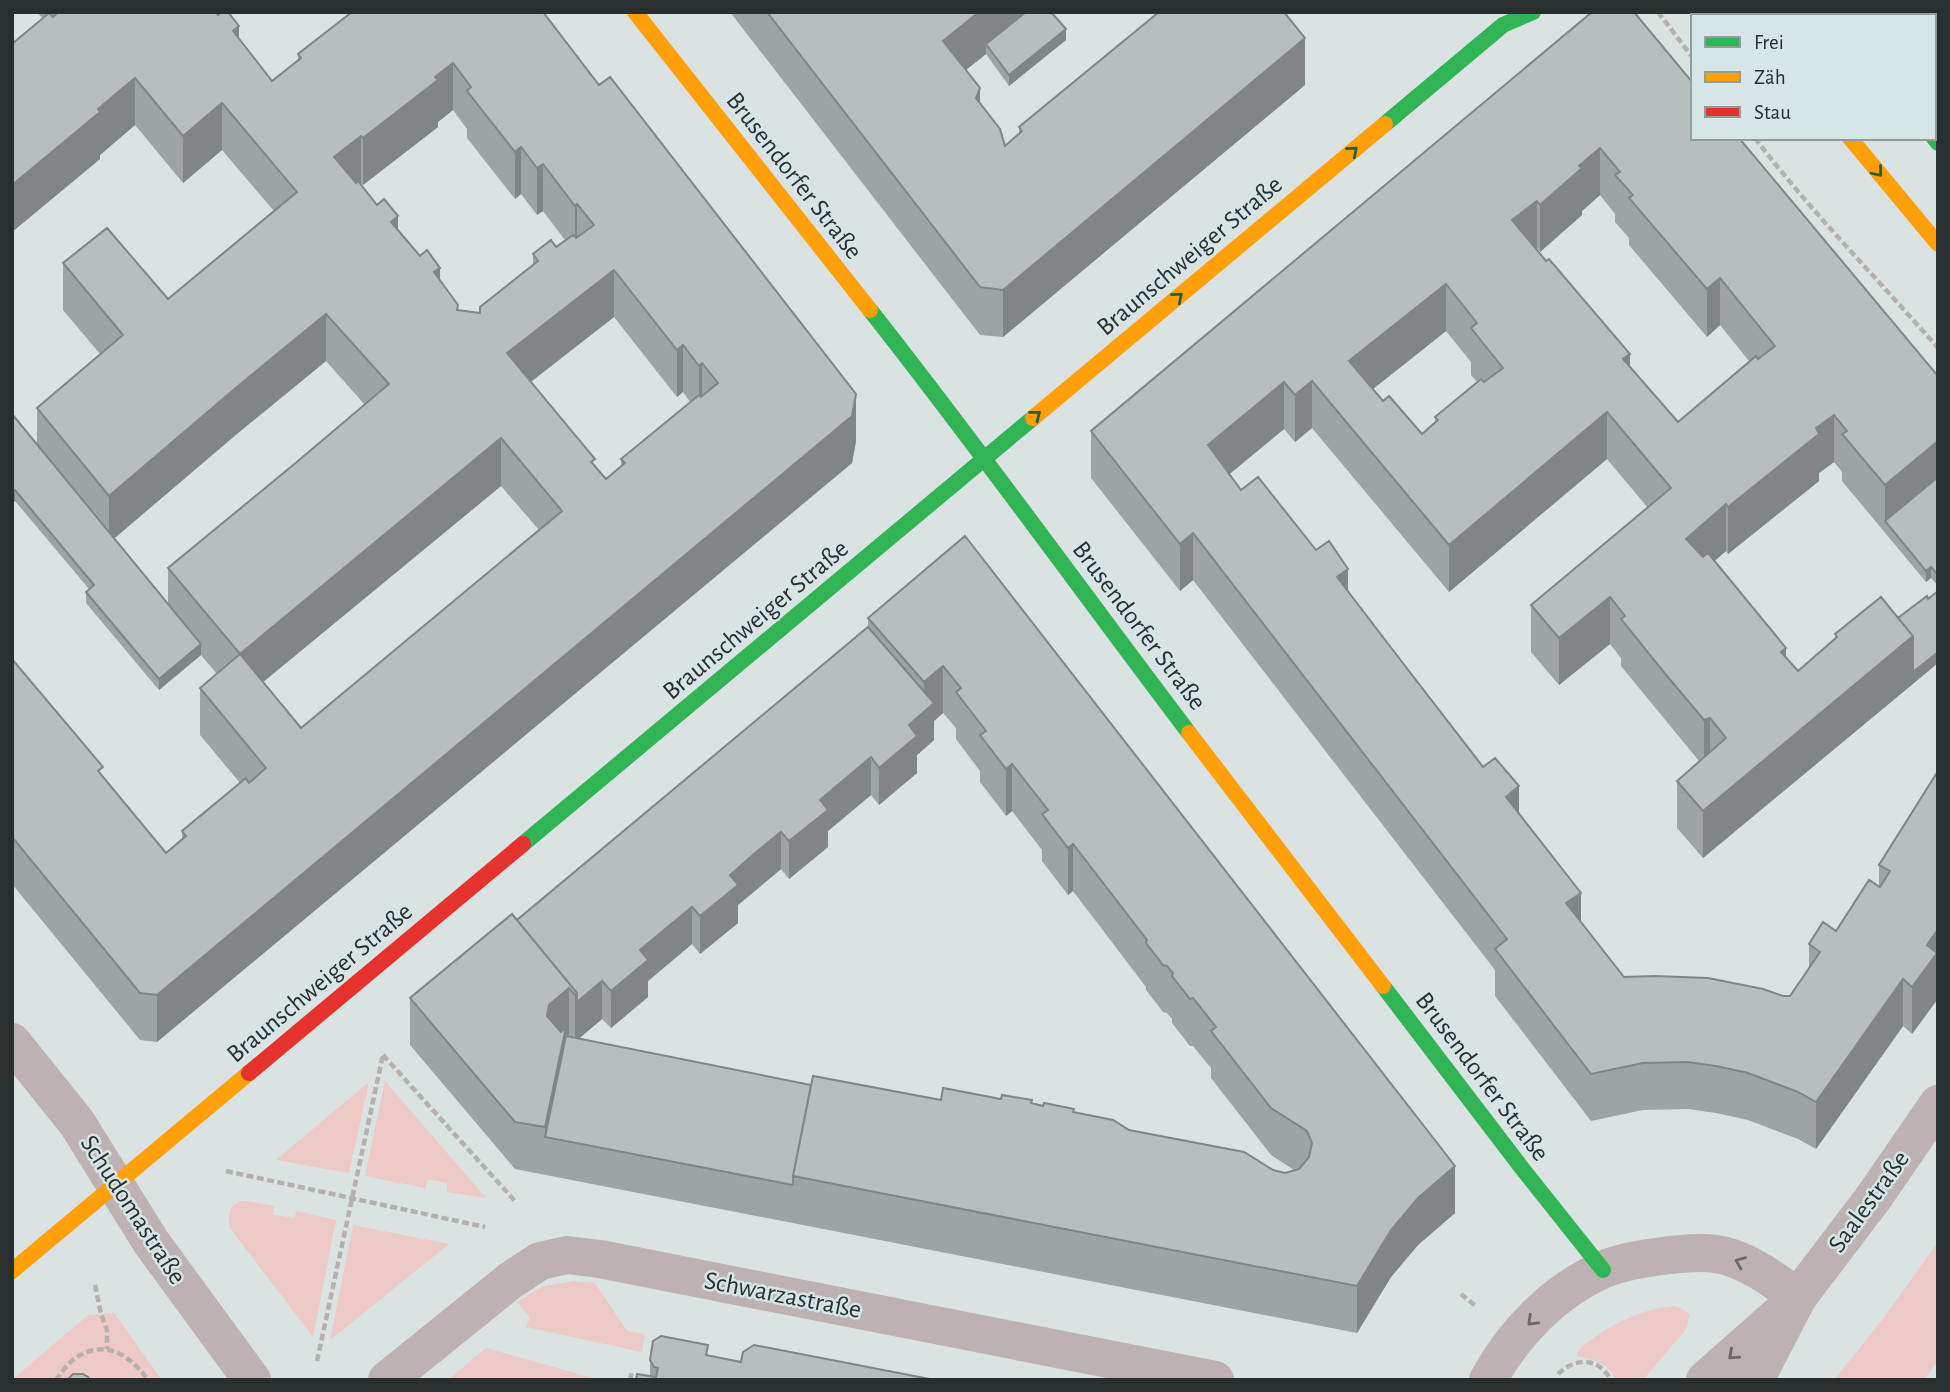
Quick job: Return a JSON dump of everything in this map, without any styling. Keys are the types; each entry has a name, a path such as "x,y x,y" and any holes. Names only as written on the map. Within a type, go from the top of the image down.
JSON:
{"street":[{"name":"Brusendorfer Straße","path":"635,12 946,406 1095,609 1602,1270"},
{"name":"Braunschweiger Straße","path":"12,1271 1503,25 1533,12"},
{"path":"1852,140 1938,243"},
{"name":"Schudomastraße","path":"12,1042 78,1123 151,1242 253,1380"},
{"name":"Saalestraße","path":"1755,1380 1798,1297 1874,1196 1938,1104"},
{"path":"1488,1380 1514,1338 1568,1290 1602,1270 1633,1261 1690,1253 1726,1256 1755,1268 1798,1297"},
{"name":"Schwarzastraße","path":"387,1380 511,1280 540,1261 567,1255 600,1259 1215,1380"},
{"name":"Saalestraße","path":"1705,1380 1798,1297"}],"path":[{"path":"1658,12 1691,55"},
{"path":"1756,140 1779,170 1938,348"},
{"path":"317,1361 383,1055 515,1201"},
{"path":"226,1171 485,1227"},
{"path":"95,1285 107,1329 107,1349"},
{"path":"56,1380 72,1360 90,1351 107,1349 124,1354 148,1380"},
{"path":"1558,1374 1572,1364 1589,1362 1604,1370 1611,1380"},
{"path":"630,1380 632,1371"}],"shaded area":[{"path":"385,1081 486,1198 447,1192 447,1183 428,1179 425,1188 365,1176"},
{"path":"369,1082 349,1173 276,1160"},
{"path":"239,1201 274,1206 273,1215 295,1218 296,1211 336,1220 313,1337 230,1228 230,1213"},
{"path":"353,1226 449,1244 330,1340"},
{"path":"1938,1242 1938,1361 1924,1380 1834,1380 1882,1320"},
{"path":"574,1281 595,1283 627,1331 645,1334 642,1352 526,1327 530,1318 517,1302 544,1286"},
{"path":"1673,1306 1690,1315 1686,1329 1643,1380 1616,1380 1605,1366 1578,1356 1579,1349 1611,1327 1647,1311"},
{"path":"114,1313 162,1380 12,1380 88,1315"},
{"path":"486,1348 600,1380 448,1380"}],"building":[{"path":"58,12 216,12 218,15 228,12 239,26 233,31 272,81 301,58 298,54 352,12 543,12 599,85 610,77 856,394 852,416 157,995 140,993 12,837 12,659 103,767 98,771 166,853 186,836 182,831 246,778 249,783 266,768 200,688 240,654 168,568 389,384 326,314 109,496 37,408 123,335 63,263 107,228 168,299 297,192 222,103 183,136 135,78 98,109 100,112 12,185 12,44 49,13 53,17","holes":["453,63 471,87 467,91 515,152 521,147 537,168 543,164 575,206 577,204 594,225 576,238 573,235 556,247 551,240 533,254 538,261 480,307 480,313 457,310 458,305 434,272 440,268 427,250 420,256 391,222 398,216 384,199 377,205 334,157 438,80 435,77","614,270 677,350 683,345 699,366 702,363 718,383 701,397 699,395 621,459 625,463 606,479 591,462 595,459 507,353","501,438 562,511 301,728 240,654"]},
{"path":"767,12 979,12 943,41 980,88 976,98 1000,129 1005,146 1022,131 1019,127 1159,12 1284,12 1305,38 1003,290 980,287"},
{"path":"1026,12 1051,12 1066,29 1009,75 986,44"},
{"path":"1592,12 1634,12 1691,81 1691,140 1741,140 1938,376 1938,441 1885,485 1842,434 1847,431 1834,415 1816,428 1819,434 1728,507 1726,504 1686,539 1703,557 1708,553 1786,648 1781,652 1798,671 1837,637 1835,634 1881,597 1913,636 1703,811 1677,781 1726,738 1710,718 1704,720 1662,670 1621,619 1625,616 1610,597 1559,638 1531,605 1671,488 1607,412 1449,545 1312,381 1295,395 1284,382 1208,445 1241,490 1258,477 1316,550 1329,541 1348,569 1337,577 1483,767 1495,758 1519,786 1506,797 1581,893 1566,903 1624,977 1708,978 1790,996 1820,952 1809,944 1823,922 1836,931 1869,880 1880,887 1890,871 1879,865 1938,771 1938,929 1927,945 1937,953 1912,987 1903,979 1816,1102 1798,1092 1748,1073 1688,1062 1643,1063 1591,1074 1495,949 1507,939 1193,533 1180,544 1091,431","holes":["1600,148 1620,172 1615,175 1633,195 1629,198 1707,289 1720,278 1775,346 1758,359 1756,356 1678,422 1623,359 1630,354 1512,220 1537,201 1540,205 1582,168 1579,166","1446,284 1477,323 1471,328 1503,368 1484,382 1481,379 1435,417 1438,420 1422,434 1389,396 1383,401 1349,361"]},
{"path":"12,414 201,644 159,679 86,592 94,585 15,490 12,493"},
{"path":"1938,477 1938,575 1931,567 1926,571 1885,521"},
{"path":"965,536 1455,1166 1418,1198 1391,1230 1357,1286 793,1176 813,1076 941,1100 943,1088 1001,1099 1002,1095 1032,1100 1031,1103 1043,1106 1044,1103 1074,1109 1073,1112 1113,1120 1129,1130 1244,1152 1273,1170 1285,1173 1299,1169 1309,1157 1312,1143 1307,1131 1271,1108 1211,1031 1216,1027 1193,998 1190,999 1172,976 1173,973 1163,965 1073,844 1068,848 1042,814 1048,810 1012,764 1006,769 980,735 986,731 956,692 961,688 943,666 924,682 868,618"},
{"path":"1938,591 1938,652 1913,672 1913,636 1898,618"},
{"path":"868,627 934,703 909,725 917,736 879,768 871,757 820,800 828,810 789,841 781,832 755,853 730,875 738,885 700,916 692,907 640,950 648,960 611,991 602,981 577,1002 577,993 517,920"},
{"path":"512,914 577,993 575,995 569,988 549,1005 547,1016 561,1032 566,1027 545,1127 515,1122 410,998"},
{"path":"566,1036 811,1085 793,1185 545,1137"},
{"path":"661,1336 708,1345 706,1355 741,1362 743,1352 754,1345 935,1380 636,1380 637,1374 656,1377 658,1368 654,1367 650,1360 653,1341"},
{"path":"73,1374 83,1374 90,1380 67,1380"}],"traffic: fast":[{"path":"1385,124 1503,25 1533,12"},
{"path":"870,310 1189,733"},
{"path":"523,844 1033,418"},
{"path":"1383,986 1603,1270"}],"traffic: slow":[{"path":"635,12 870,310"},
{"path":"1033,418 1385,124"},
{"path":"1852,140 1938,244"},
{"path":"1189,733 1383,986"},
{"path":"12,1271 249,1073"}],"traffic: jam":[{"path":"249,1073 523,844"}]}
